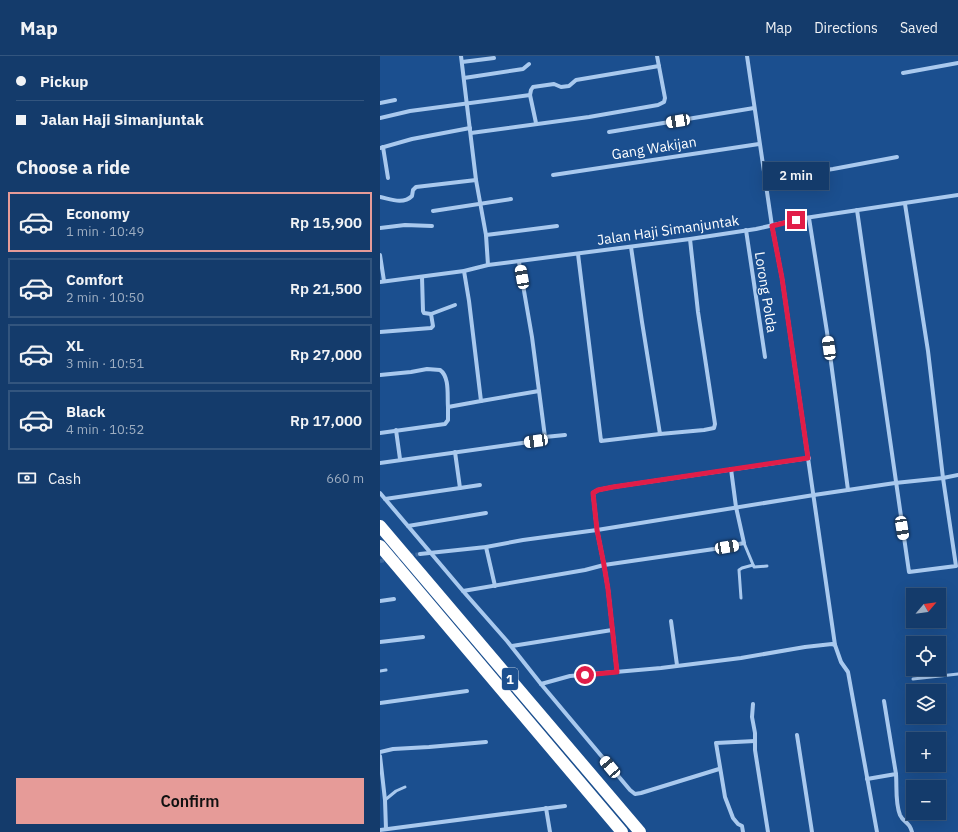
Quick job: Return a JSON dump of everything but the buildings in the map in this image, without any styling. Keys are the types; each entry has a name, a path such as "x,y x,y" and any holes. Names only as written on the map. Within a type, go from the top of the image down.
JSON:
{"highway":[{"name":"1","path":"380,526 640,832"},
{"name":"1","path":"380,546 622,832"}],"street":[{"path":"461,56 476,180 486,235 488,265"},
{"path":"471,133 633,110 661,104 665,98 657,56"},
{"path":"747,56 759,144 782,278 836,645 841,662 848,670 877,832"},
{"path":"462,62 494,58"},
{"path":"903,73 958,63"},
{"path":"464,78 523,69 529,64"},
{"path":"536,123 530,95 533,87 554,84 561,87 569,86 576,80 659,66"},
{"path":"380,118 410,111 530,95"},
{"path":"380,103 395,100"},
{"path":"608,132 754,108"},
{"path":"388,178 382,147 412,139 470,128"},
{"name":"Gang Wakijan","path":"553,175 759,144"},
{"path":"765,179 897,157"},
{"path":"380,197 392,200 406,200 410,198 413,190 416,188 476,180"},
{"name":"Jalan Haji Simanjuntak","path":"382,282 464,271 488,265 690,239 772,226 857,210 958,195"},
{"path":"433,211 510,199"},
{"path":"857,210 895,483 909,572 956,566 943,478 928,351 905,204"},
{"path":"809,218 827,332 848,490"},
{"path":"380,228 400,225 432,226"},
{"path":"486,235 557,226"},
{"name":"Lorong Polda","path":"746,230 765,357"},
{"path":"578,254 601,442 704,430 714,428 715,424 698,312 690,239"},
{"path":"631,247 660,434"},
{"path":"380,255 382,282"},
{"path":"519,262 532,338 545,437"},
{"path":"464,271 481,401"},
{"path":"422,277 424,313 431,314 455,305"},
{"path":"380,332 431,328 433,326 431,314"},
{"path":"380,375 432,369 442,371 447,381 448,407 448,420 446,424 380,433"},
{"path":"448,407 540,392"},
{"path":"396,430 400,460"},
{"path":"380,463 536,441 545,437 565,435"},
{"path":"455,452 460,488"},
{"path":"617,672 604,565 592,496 593,493 598,490 808,458"},
{"path":"463,592 585,570 604,565 714,549 744,543 736,507 731,469"},
{"path":"420,554 486,547 814,495 958,475"},
{"path":"386,499 480,485"},
{"path":"380,493 463,592 512,646 541,684 630,790 635,794 720,769"},
{"path":"408,526 486,513"},
{"path":"486,547 495,586"},
{"path":"380,601 394,600"},
{"path":"672,621 677,665"},
{"path":"512,646 612,630"},
{"path":"380,642 423,637"},
{"path":"541,684 570,676 661,668 741,658 805,647 832,644 836,645"},
{"path":"380,703 467,691"},
{"path":"884,701 896,774 900,814 903,820 909,823 912,832"},
{"path":"753,704 752,717 756,752 768,832"},
{"path":"797,735 812,832"},
{"path":"743,832 742,826 733,818 722,786 716,743 755,741"},
{"path":"380,752 393,749 486,742"},
{"path":"380,756 385,800 386,829"},
{"path":"867,779 896,774"},
{"path":"380,830 565,806"},
{"path":"546,808 550,832"}],"lane":[{"path":"744,543 753,565"},
{"path":"742,598 739,570 753,565 754,567 767,566"},
{"path":"380,671 386,670"},
{"path":"913,680 958,674"},
{"path":"385,800 396,791 405,787"}],"tunnel":[{"path":"380,561 420,554"}],"route":[{"path":"585,675 617,672 608,589 597,530 592,496 593,493 598,490 613,487 808,458 782,278 772,226 796,220"}]}
